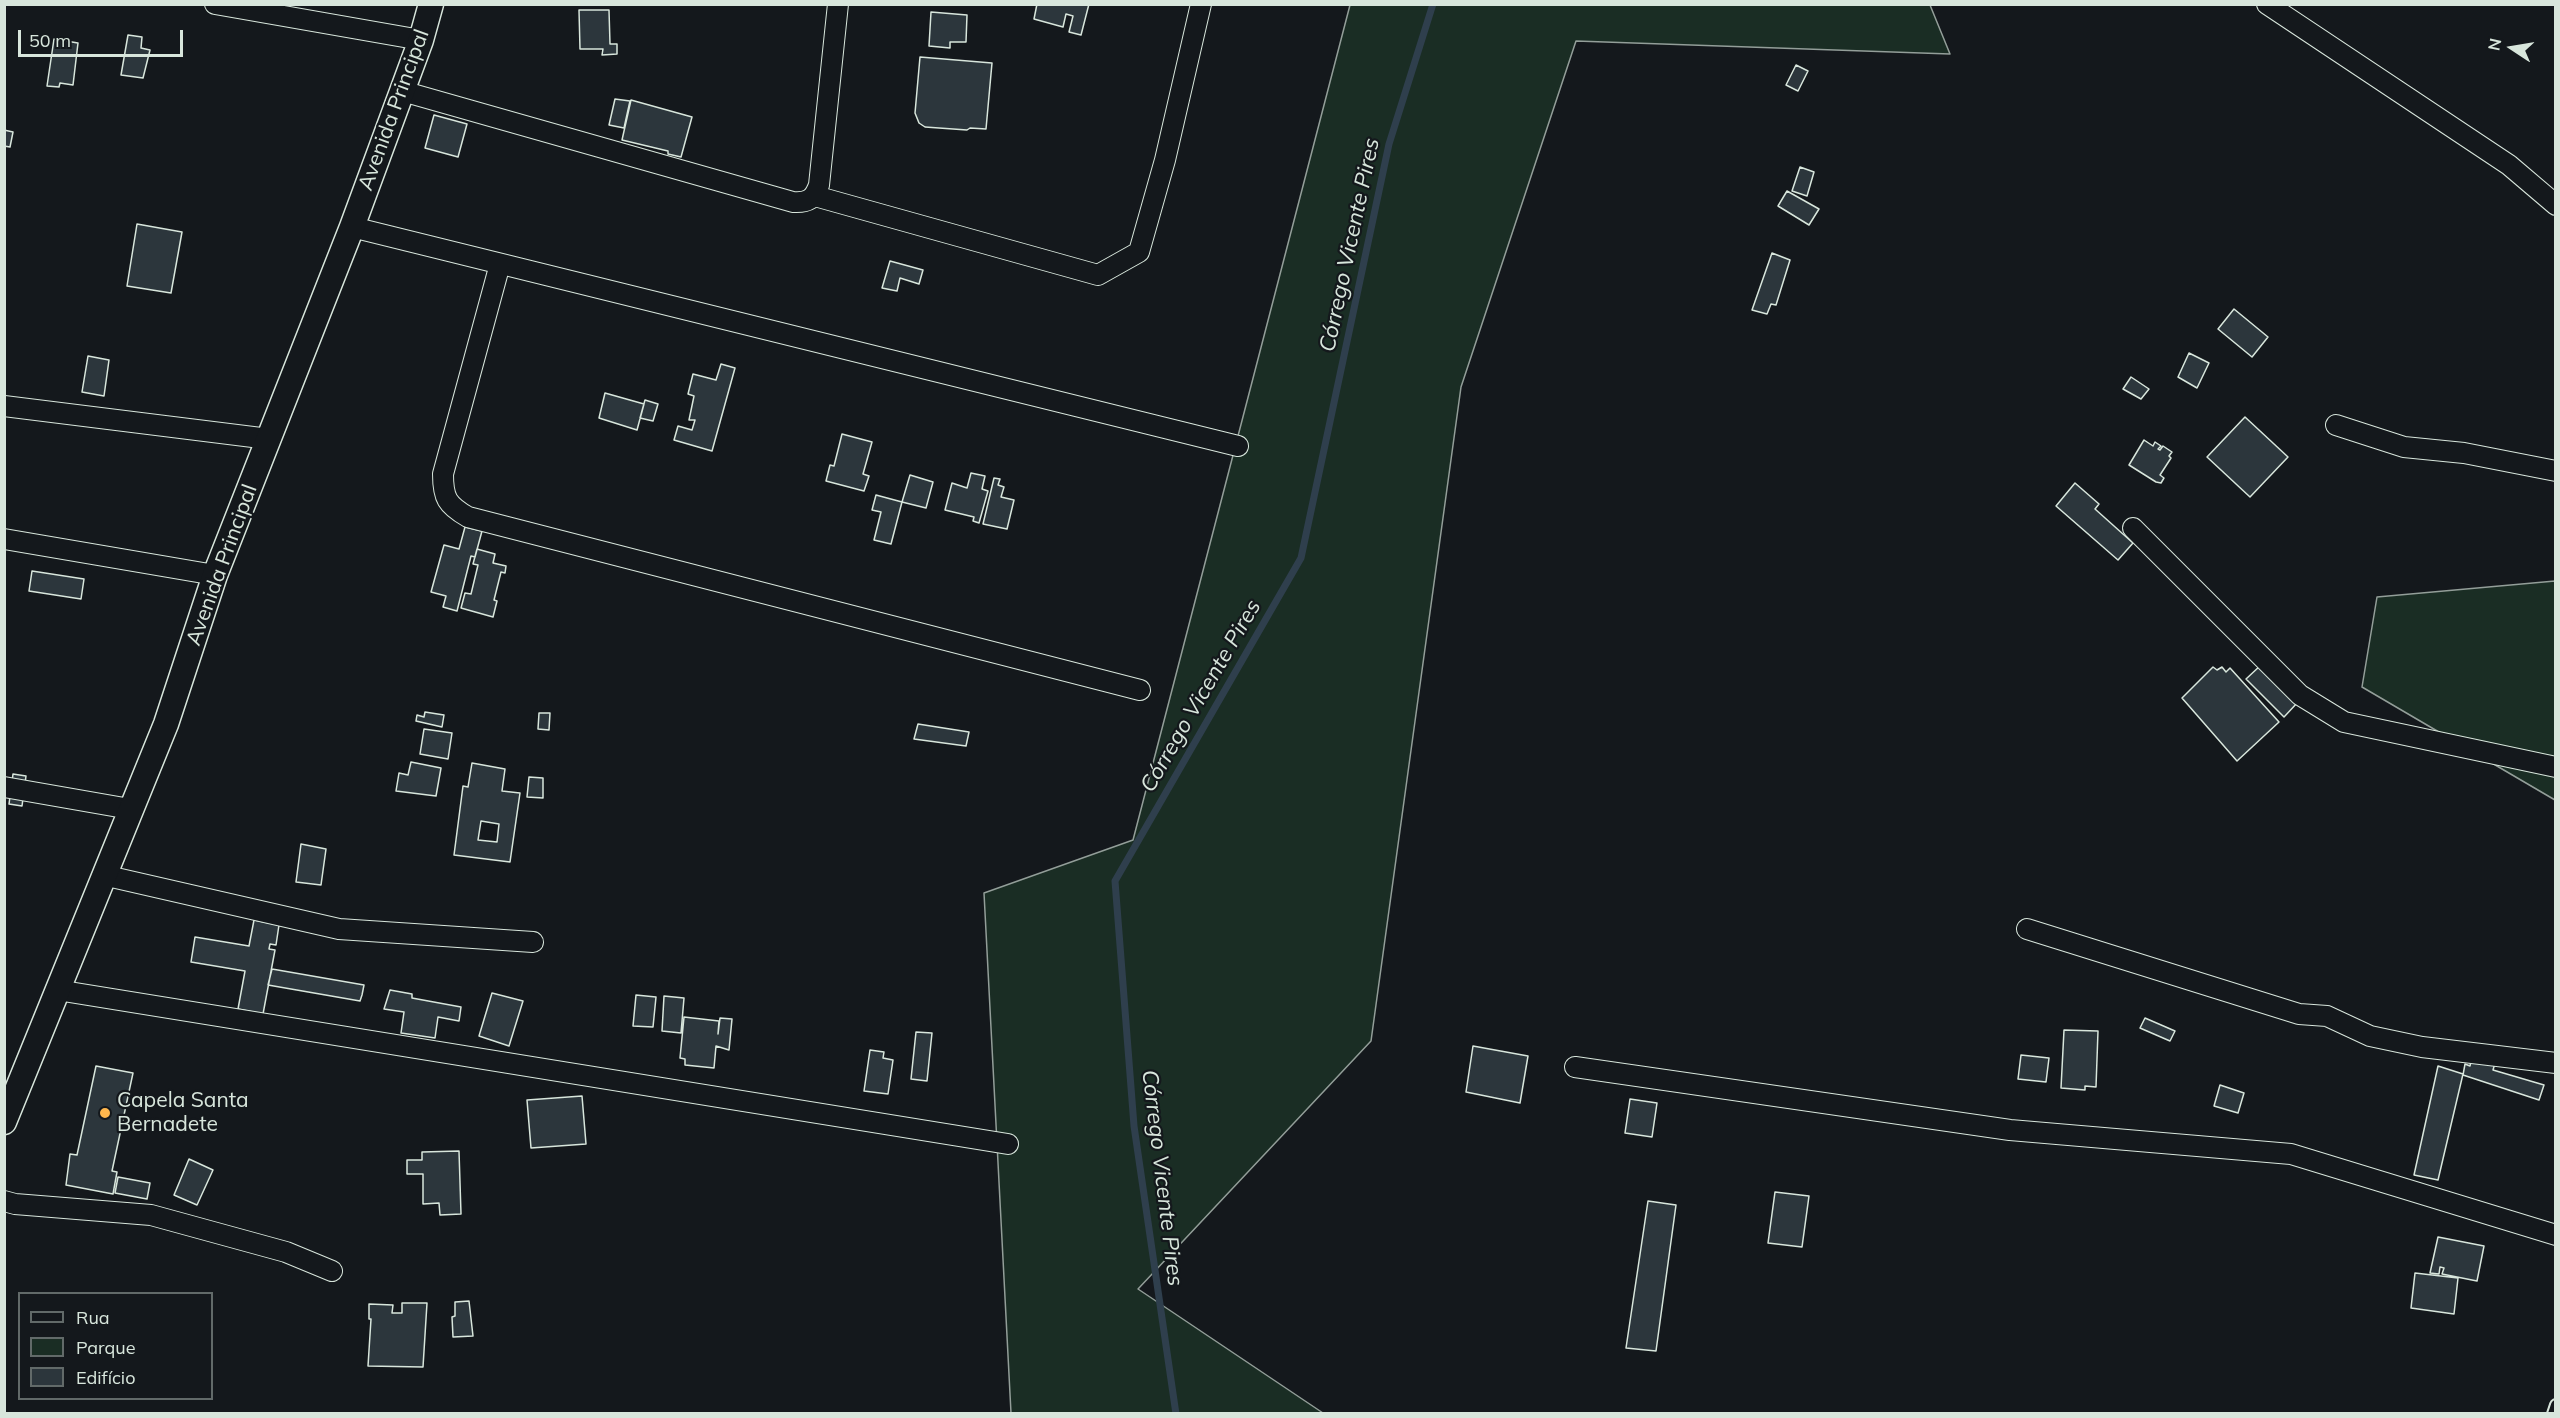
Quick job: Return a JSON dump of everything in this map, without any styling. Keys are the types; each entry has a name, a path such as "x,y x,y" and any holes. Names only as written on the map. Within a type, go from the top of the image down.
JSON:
{"street":[{"path":"215,4 421,40"},
{"name":"Avenida Principal","path":"4,1122 166,724 215,574 352,227 421,40 431,4"},
{"path":"402,91 793,202 805,203 815,196 819,185 838,4"},
{"path":"815,196 1098,275 1139,252 1166,160 1201,4"},
{"path":"2267,4 2509,165 2556,205"},
{"path":"352,227 1238,446"},
{"path":"500,264 443,474 443,492 452,508 468,517 1140,690"},
{"path":"4,406 269,439"},
{"path":"2336,425 2404,447 2464,453 2556,471"},
{"path":"2133,528 2300,695 2344,722 2556,767"},
{"path":"4,539 215,574"},
{"path":"4,788 130,809"},
{"path":"103,875 339,929 533,942"},
{"path":"2027,929 2299,1014 2327,1016 2370,1036 2422,1047 2556,1063"},
{"path":"57,990 1008,1144"},
{"path":"1575,1067 2010,1130 2291,1154 2556,1235"},
{"path":"4,1202 151,1215 286,1252 332,1271"}],"lane":[{"path":"2553,1413 2556,1405"}],"green space":[{"path":"1350,5 1930,5 1950,54 1576,41 1461,387 1371,1041 1138,1289 1323,1413 1011,1413 984,893 1133,840"},
{"path":"2555,581 2555,800 2362,687 2377,597"}],"building":[{"path":"1037,4 1089,4 1081,35 1069,32 1073,16 1066,14 1063,27 1034,19"},
{"path":"579,10 609,10 610,44 617,44 617,54 602,55 603,49 580,49"},
{"path":"931,12 967,15 966,42 950,42 950,48 929,46"},
{"path":"128,35 142,37 141,48 150,50 143,78 121,75"},
{"path":"54,39 78,43 73,85 60,83 59,87 47,86"},
{"path":"920,57 992,63 986,129 925,127 919,123 915,113"},
{"path":"1796,65 1808,71 1798,91 1786,85"},
{"path":"615,99 630,101 624,128 609,125"},
{"path":"631,100 692,117 681,157 668,154 668,151 622,140"},
{"path":"434,115 467,124 458,157 425,148"},
{"path":"4,130 13,132 10,147 4,146"},
{"path":"1800,167 1814,172 1807,196 1792,191"},
{"path":"1787,191 1819,209 1809,225 1778,206"},
{"path":"137,224 182,232 171,293 127,286"},
{"path":"1772,253 1790,260 1776,305 1771,304 1767,314 1752,310"},
{"path":"890,261 923,270 919,284 900,278 897,291 882,288"},
{"path":"2234,309 2268,337 2252,357 2218,329"},
{"path":"2189,353 2209,363 2197,388 2178,377"},
{"path":"88,356 109,360 104,396 82,392"},
{"path":"721,364 735,368 712,451 674,440 678,426 692,430 695,420 689,420 694,396 688,394 693,374 716,380"},
{"path":"2131,377 2149,389 2141,399 2123,389"},
{"path":"605,393 644,404 637,430 599,418"},
{"path":"645,400 658,404 653,421 640,418"},
{"path":"2245,417 2288,457 2250,497 2207,457"},
{"path":"842,434 872,442 863,474 869,476 864,491 826,481 830,465 834,466"},
{"path":"2144,440 2153,446 2155,442 2161,446 2158,449 2160,450 2163,446 2172,452 2169,456 2171,458 2160,475 2164,478 2161,483 2129,465"},
{"path":"971,473 985,476 982,489 988,491 979,523 973,521 974,517 945,510 952,483 967,488"},
{"path":"910,475 933,482 926,508 902,502"},
{"path":"994,478 1000,479 998,485 1004,487 1001,497 1014,500 1007,529 983,524"},
{"path":"2075,483 2099,504 2095,509 2133,543 2118,560 2056,506"},
{"path":"876,495 902,502 891,544 874,540 881,512 872,510"},
{"path":"465,527 482,531 475,557 471,556 457,611 443,607 446,596 431,592 444,545 459,549"},
{"path":"477,549 495,554 493,563 506,566 505,573 501,572 494,600 497,601 493,617 461,608 465,593 471,594 478,565 473,564"},
{"path":"32,571 84,579 81,599 29,591"},
{"path":"2261,665 2298,702 2284,717 2246,679"},
{"path":"2213,667 2217,670 2222,667 2226,672 2230,668 2279,722 2237,761 2182,698"},
{"path":"425,712 444,715 442,727 416,721 417,715 424,717"},
{"path":"539,713 550,713 549,730 538,729"},
{"path":"918,724 969,732 966,746 914,739"},
{"path":"424,729 452,733 448,759 420,754"},
{"path":"411,762 441,768 436,796 396,791 399,773 408,775"},
{"path":"472,763 505,769 502,791 520,793 510,862 454,855 463,786 468,787"},
{"path":"13,774 26,776 22,806 9,804"},
{"path":"529,777 543,778 543,798 527,797"},
{"path":"481,821 499,824 497,842 478,840"},
{"path":"301,844 326,849 321,885 296,882"},
{"path":"254,920 279,925 276,945 270,944 269,949 275,950 263,1014 238,1009 245,971 191,962 195,937 249,946"},
{"path":"272,969 364,985 362,995 360,1001 268,985"},
{"path":"390,990 412,994 412,998 461,1007 459,1021 438,1017 435,1038 401,1033 404,1012 384,1009"},
{"path":"492,993 523,1001 509,1046 479,1036"},
{"path":"636,995 656,997 653,1027 633,1026"},
{"path":"664,996 684,998 681,1033 662,1031"},
{"path":"684,1017 719,1021 718,1034 720,1018 732,1019 729,1050 716,1046 714,1068 685,1065 685,1059 680,1058"},
{"path":"2145,1018 2175,1031 2170,1041 2140,1028"},
{"path":"2064,1030 2098,1031 2096,1087 2085,1086 2085,1090 2061,1088"},
{"path":"916,1032 932,1033 927,1081 911,1079"},
{"path":"1473,1046 1528,1056 1520,1103 1466,1092"},
{"path":"870,1050 884,1052 883,1058 893,1060 888,1094 864,1091"},
{"path":"2021,1055 2049,1058 2046,1082 2018,1079"},
{"path":"2472,1056 2495,1063 2493,1070 2544,1085 2539,1100 2463,1075 2465,1064 2470,1066"},
{"name":"Capela Santa Bernadete","path":"96,1066 133,1073 112,1171 117,1172 113,1194 66,1185 70,1154 77,1155"},
{"path":"2438,1066 2463,1074 2438,1180 2414,1175"},
{"path":"2220,1085 2244,1093 2238,1113 2214,1106"},
{"path":"582,1096 586,1144 531,1148 527,1100"},
{"path":"1630,1099 1657,1103 1652,1137 1625,1133"},
{"path":"459,1151 461,1214 440,1215 439,1203 423,1204 423,1174 407,1174 407,1160 422,1160 422,1152"},
{"path":"189,1159 213,1170 197,1205 174,1195"},
{"path":"118,1177 150,1183 147,1199 115,1193"},
{"path":"1775,1192 1809,1196 1802,1247 1768,1243"},
{"path":"1648,1201 1676,1205 1656,1351 1626,1348"},
{"path":"2438,1237 2484,1246 2477,1281 2442,1274 2444,1268 2440,1267 2439,1274 2430,1273"},
{"path":"2415,1273 2458,1278 2454,1314 2411,1308"},
{"path":"469,1301 473,1336 453,1337 452,1317 455,1316 455,1302"},
{"path":"402,1303 427,1303 423,1367 368,1366 371,1319 369,1319 369,1304 393,1305 392,1313 402,1313"}],"waterway":[{"name":"Córrego Vicente Pires","path":"1176,1414 1134,1126 1115,881 1301,558 1389,144 1433,4"}],"place":[{"name":"Capela Santa Bernadete","path":"105,1113"}]}
